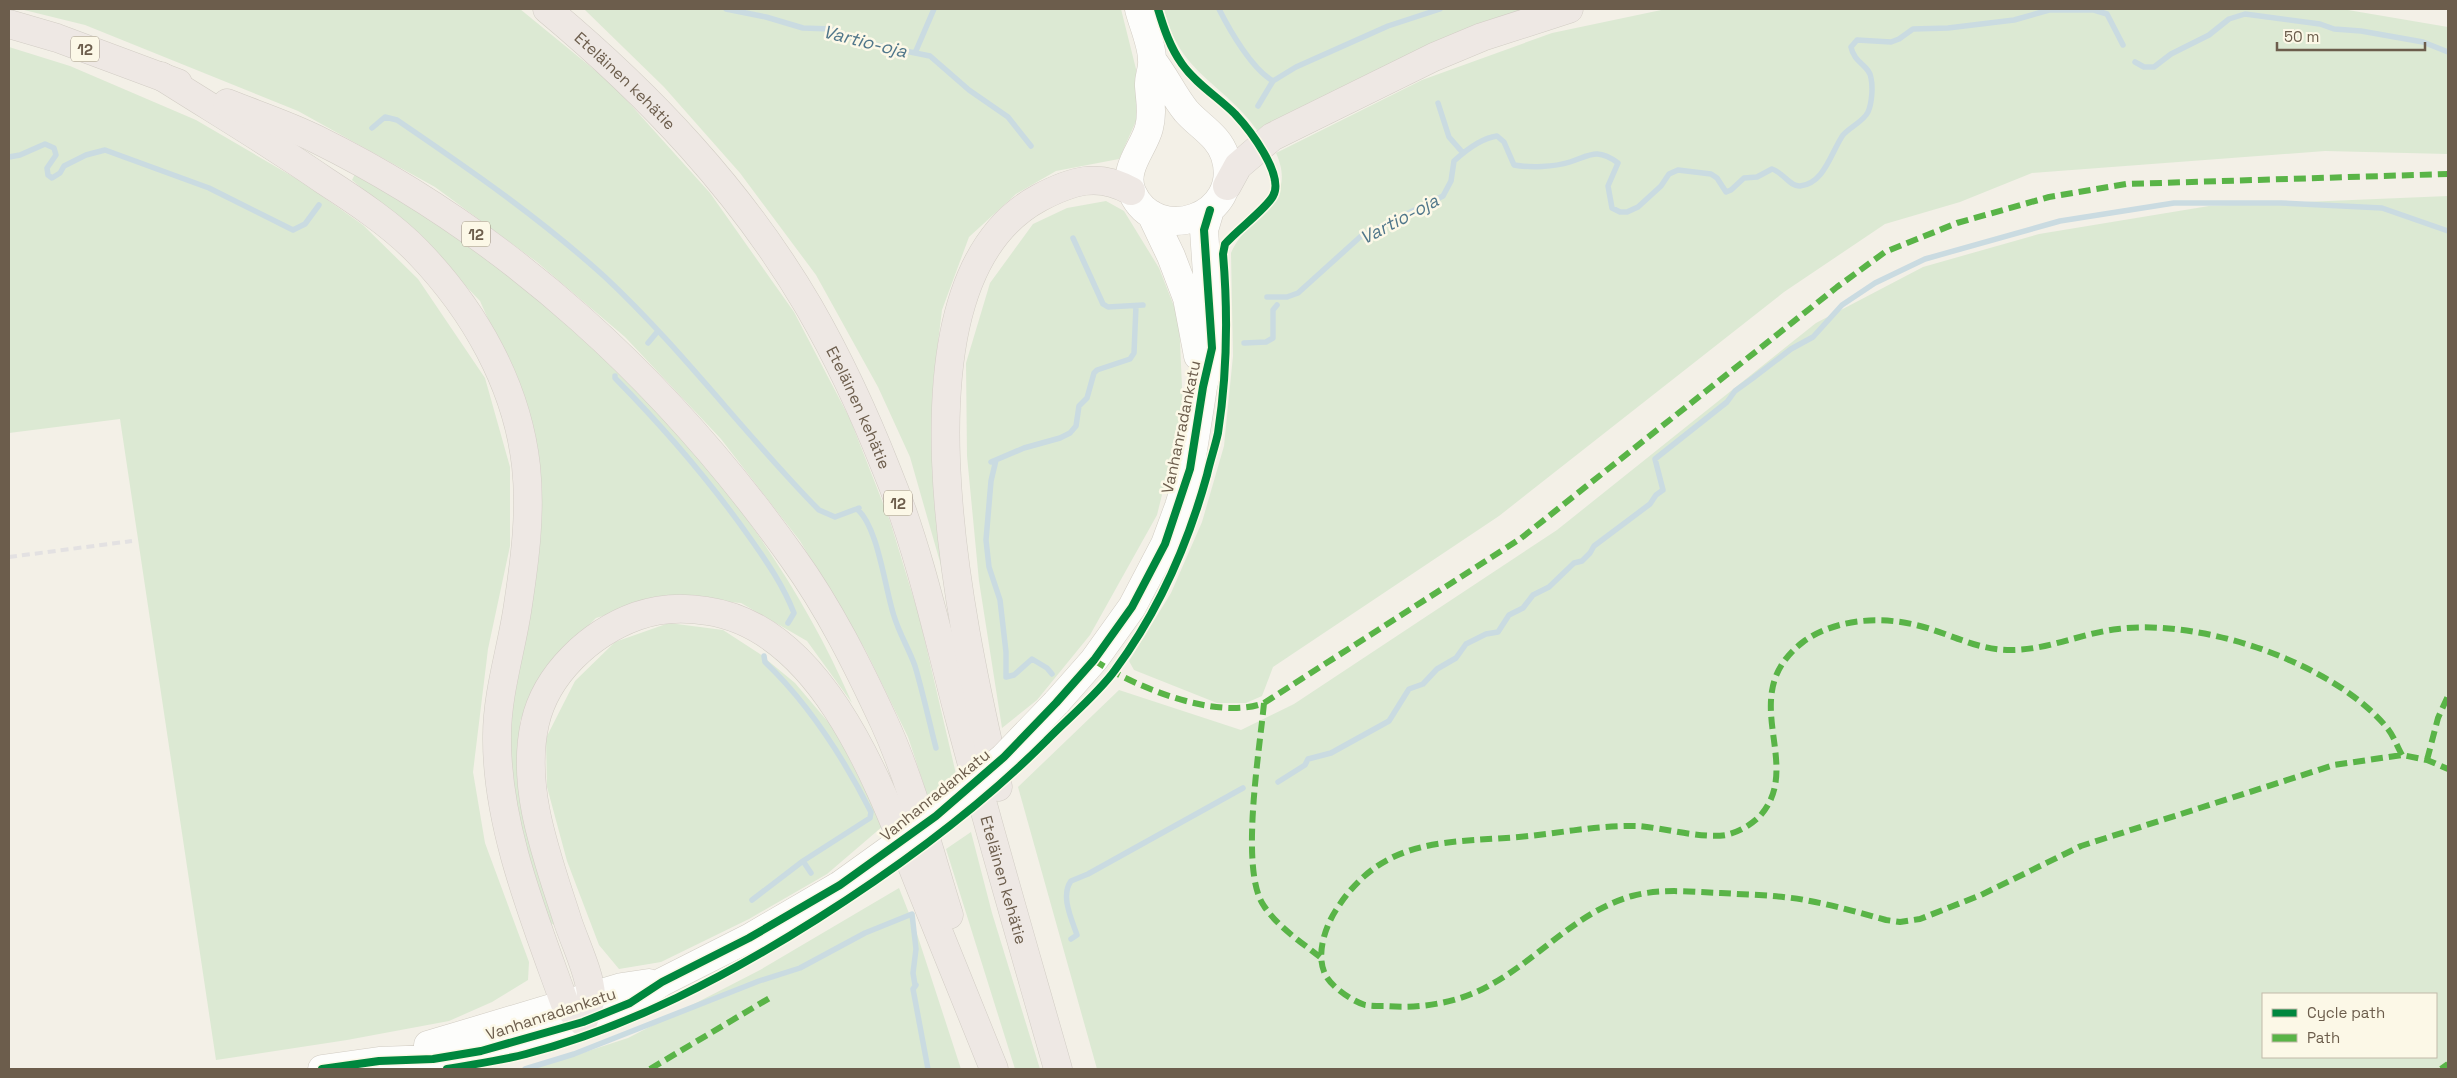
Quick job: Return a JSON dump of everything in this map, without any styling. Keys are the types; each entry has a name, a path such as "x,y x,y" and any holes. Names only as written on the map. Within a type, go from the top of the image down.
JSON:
{"highway":[{"path":"1227,186 1238,166 1272,137 1434,57 1490,34 1569,9"},
{"name":"Eteläinen kehätie","path":"558,17 643,93 699,153 757,228 809,308 853,392 888,472 924,580 960,722 1059,1069"},
{"name":"12","path":"9,24 57,38 161,76 315,138 402,186 468,228 537,280 607,341 678,414 794,559 837,629 885,723 909,786 996,1069"},
{"path":"161,76 349,196 416,250 460,300 489,348 501,374 517,419 526,465 528,511 522,581 504,679 497,734 498,779 508,827 580,1007"},
{"path":"1059,1069 970,653 950,510 946,393 949,363 964,296 974,268 997,232 1023,208 1066,186 1104,180 1117,183 1131,191"},
{"path":"580,1007 552,869 531,785 530,746 543,699 560,672 594,638 626,620 648,612 686,608 716,612 749,622 774,639 801,663 840,712 878,781 996,1069"}],"street":[{"path":"1131,191 1129,178 1132,164 1149,129 1152,108 1149,84 1152,60 1139,9"},
{"path":"1152,60 1186,110 1209,132 1221,148 1225,157 1227,186"},
{"name":"Vanhanradankatu","path":"1151,214 1168,221 1187,220 1210,210 1221,198 1227,186"},
{"name":"Vanhanradankatu","path":"1131,191 1151,214 1172,256 1187,298 1203,387"},
{"name":"Vanhanradankatu","path":"322,1069 379,1061 580,1007 630,1003 662,982 749,938 840,885 936,816 1004,757 1094,660 1132,607 1165,544 1190,469 1203,387 1212,348 1204,230 1210,210"}],"green space":[{"path":"20,9 520,9 613,85 710,193 794,312 850,419 890,521 919,616 956,774 928,797 908,737 866,651 800,541 721,439 625,337 537,262 435,187 298,111 85,25"},
{"path":"584,9 1121,9 1136,69 1137,119 1119,159 1056,171 1016,194 969,237 942,310 933,383 933,458 946,583 910,457 878,387 816,275 740,173 664,87"},
{"path":"1164,9 1532,9 1361,79 1257,130 1231,100 1191,63 1180,49 1171,31"},
{"path":"1666,9 2342,9 2448,27 2448,154 2325,151 2032,173 1960,202 1885,224 1784,292 1499,516 1273,667 1262,696 1246,703 1217,703 1134,670 1129,661 1171,593 1202,522 1224,446 1233,356 1231,253 1239,239 1276,197 1281,185 1281,170 1276,153 1422,80 1552,33"},
{"path":"9,47 70,66 196,120 302,182 363,225 418,279 485,378 510,467 510,546 488,649 473,772 485,843 529,962 528,980 492,1002 449,1021 347,1040 216,1060 120,419 9,433"},
{"path":"356,172 452,234 521,283 591,343 680,435 721,484 759,536 794,590 825,645 852,703 807,641 741,603 666,597 596,618 547,666 520,721 520,784 560,929 545,919 507,776 511,717 539,536 539,461 520,390 480,301 419,237 352,180"},
{"path":"2448,196 2448,1069 1097,1069 1018,787 1119,690 1241,730 1294,704 1557,530 1816,323 1923,267 2039,234 2209,206"},
{"path":"1106,201 1124,211 1159,268 1179,319 1183,410 1157,515 1090,635 1037,700 1002,728 979,581 967,456 966,363 990,283 1033,224 1067,208"},
{"path":"669,623 723,630 760,654 795,683 835,730 883,826 827,874 749,919 661,962 619,969 599,945 567,861 547,787 546,738 575,681 615,642"},
{"path":"971,832 992,913 1040,1069 1015,1069 946,849"},
{"path":"899,888 916,931 961,1069 533,1069 628,1038 760,970"}],"waterway":[{"name":"Vartio-oja","path":"726,9 766,17 803,28 831,29 866,43 930,56 969,90 1008,117 1031,146"},
{"path":"915,53 934,9"},
{"path":"1219,9 1235,38 1250,59 1257,68 1273,81"},
{"path":"1258,106 1273,81 1296,67 1388,26 1440,9"},
{"name":"Vartio-oja","path":"1267,297 1287,297 1298,293 1360,237 1443,196 1451,181 1454,161 1474,145 1491,137 1497,136 1504,142 1514,165 1535,167 1557,165 1594,154 1611,158 1618,163 1608,186 1612,208 1620,212 1627,212 1638,207 1661,186 1669,174 1678,170 1711,174 1717,178 1726,192 1744,178 1757,177 1772,169 1796,186 1809,184 1816,179 1826,166 1843,135 1866,115 1869,108 1872,82 1868,70 1855,57 1851,47 1857,40 1891,42 1913,29 1948,28 2014,20 2049,10 2094,10 2107,14 2123,45"},
{"name":"Vartio-oja","path":"2135,62 2144,67 2154,67 2171,54 2209,35 2229,19 2245,14 2320,24 2334,29 2361,31 2423,42 2448,52"},
{"path":"1438,103 1449,137 1463,153"},
{"path":"372,128 385,117 397,120 530,214 605,277 661,333 765,452 819,510 835,517 859,508"},
{"path":"9,157 20,155 45,144 54,148 56,155 47,168 48,175 52,178 60,173 64,166 86,155 105,150 209,188 293,230 305,224 319,205"},
{"path":"1278,782 1305,765 1308,759 1331,753 1389,721 1409,689 1423,684 1437,669 1456,658 1466,644 1486,634 1498,632 1509,615 1523,608 1533,595 1549,587 1574,563 1582,561 1594,546 1650,504 1656,495 1663,490 1655,459 1727,402 1735,391 1791,349 1813,337 1842,305 1875,283 1925,259 2060,221 2174,203 2281,203 2382,208 2448,231"},
{"name":"Vartio-oja","path":"1073,238 1103,304 1108,307 1143,305"},
{"path":"1244,343 1266,342 1273,338 1273,310 1277,305"},
{"path":"991,462 1024,448 1060,438 1070,433 1076,426 1079,406 1087,398 1094,373 1097,370 1130,359 1134,353 1136,306"},
{"path":"648,343 658,331"},
{"path":"615,376 669,436 735,517 780,583 794,613 788,623"},
{"path":"996,460 991,481 986,540 989,567 1000,600 1006,652 1006,677 1014,675 1032,659 1047,668 1052,674"},
{"path":"857,509 864,517 876,543 894,616 915,666 936,748"},
{"path":"752,900 803,861 870,818 871,812 849,771 824,732 797,696 765,662 764,656"},
{"path":"1071,939 1077,935 1067,901 1068,887 1071,881 1088,874 1243,788"},
{"path":"803,861 811,873"},
{"path":"525,1069 574,1054 759,981 800,968 865,933 912,914 916,949 913,973 915,985"},
{"path":"916,985 913,989 928,1069"}],"railway":[{"path":"9,557 132,541"}],"marked path":[{"path":"1094,660 1131,681 1177,698 1224,708 1245,707 1264,703 1520,539 1837,287 1885,252 1957,223 2049,197 2126,184 2448,174"},
{"path":"2402,755 2388,729 2365,705 2335,684 2301,665 2264,650 2226,638 2151,627 2105,631 2038,647 2011,650 1986,647 1928,628 1902,622 1872,620 1843,624 1829,628 1803,642 1791,652 1779,670 1773,684 1771,707 1776,755 1775,787 1770,802 1760,816 1749,825 1731,834 1717,836 1648,827 1624,826 1473,840 1422,847 1398,855 1376,867 1355,885 1336,910 1328,925 1321,951 1321,960 1329,980 1343,993 1365,1005 1412,1007 1439,1003 1465,996 1490,985 1593,913 1612,903 1632,896 1665,891 1777,896 1820,903 1886,920 1900,922 1920,919 1981,895 2081,846 2334,765 2402,755 2427,760 2448,769"},
{"path":"2427,760 2438,718 2448,696"},
{"path":"1264,703 1253,808 1253,866 1257,889 1264,906 1276,921 1320,957"},
{"path":"650,1069 773,996"},
{"path":"2441,1069 2448,1064"}],"cycle path":[{"path":"447,1069 526,1054 603,1030 677,998 783,940 878,879 993,791 1091,697 1108,679 1131,648 1158,601 1181,552 1199,501 1217,438 1225,366 1226,299 1223,254 1225,244 1269,201 1273,196 1275,187 1270,165 1249,130 1235,114 1200,84 1182,64 1168,38 1158,9"},
{"path":"322,1069 379,1061 433,1059 481,1051 583,1022 630,1003 662,982 749,938 840,885 936,816 1004,757 1094,660 1132,607 1165,544 1190,469 1203,387 1212,348 1204,230 1210,210"}]}
